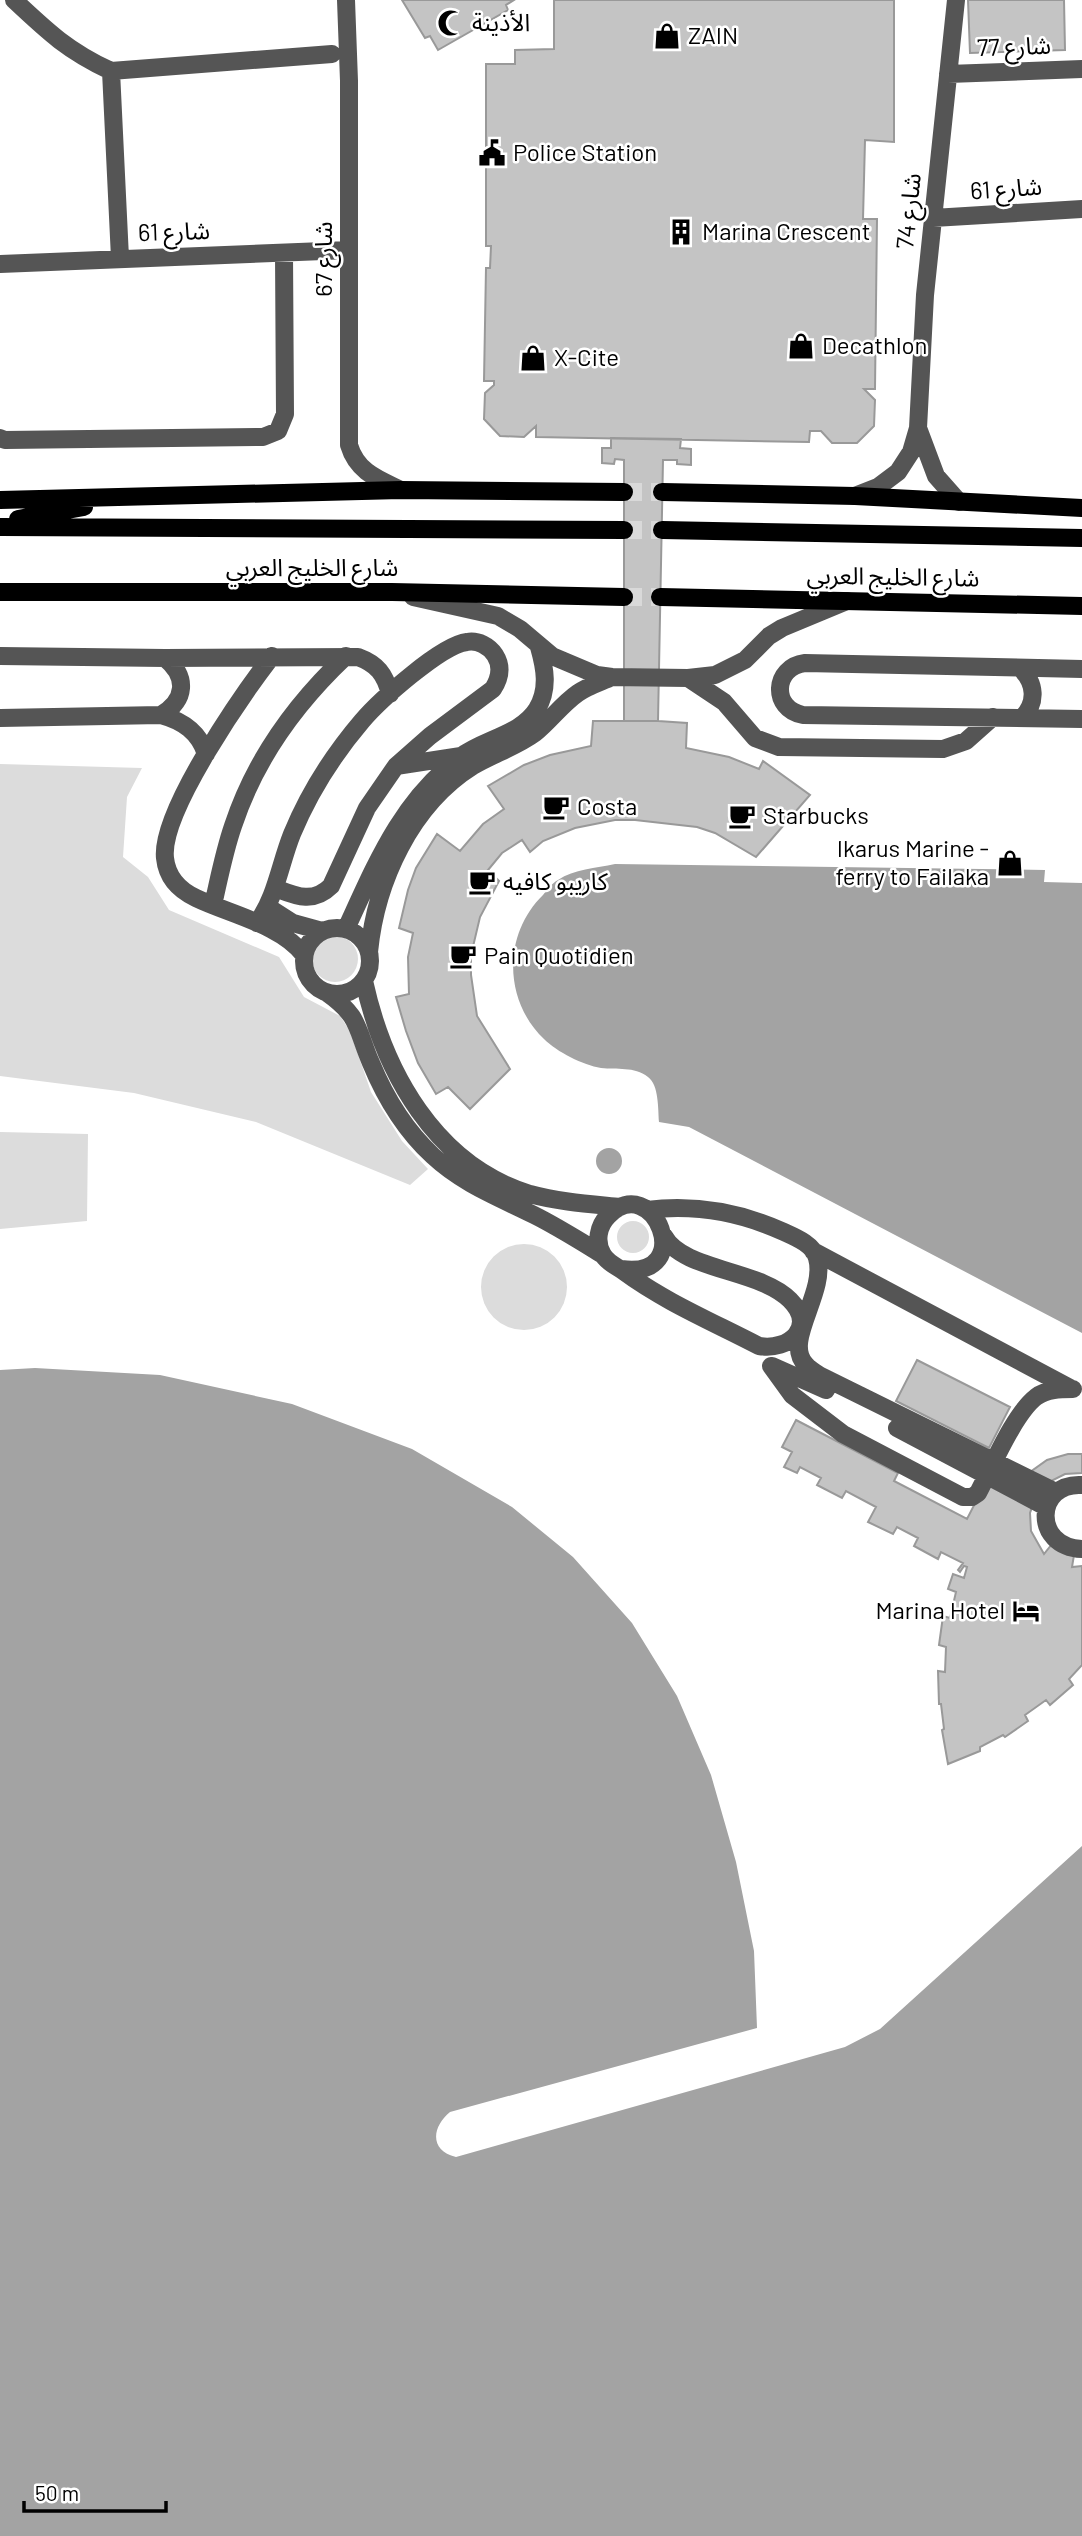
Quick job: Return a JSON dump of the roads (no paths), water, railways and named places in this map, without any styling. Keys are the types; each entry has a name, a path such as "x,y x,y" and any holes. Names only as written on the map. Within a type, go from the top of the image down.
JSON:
{"main road":[{"path":"0,499 401,490 624,492"},
{"path":"662,492 855,496 1082,508"},
{"path":"0,525 128,498"},
{"name":"شارع الخليج العربي","path":"0,525 624,530"},
{"name":"شارع الخليج العربي","path":"662,530 1082,538"},
{"name":"شارع الخليج العربي","path":"0,592 392,592 624,597"},
{"name":"شارع الخليج العربي","path":"660,597 1082,606"}],"street":[{"path":"14,0 63,44 80,56 111,71 332,54"},
{"name":"شارع 67","path":"346,0 349,81 349,444 356,464 365,472 401,490"},
{"name":"شارع 74","path":"855,496 878,488 898,472 911,452 918,428 925,295 956,0"},
{"name":"شارع 77","path":"948,74 1082,69"},
{"path":"111,71 120,258"},
{"name":"شارع 61","path":"933,218 1082,209"},
{"name":"شارع 61","path":"0,264 349,250"},
{"path":"0,438 263,437 278,431 285,414 284,253"},
{"name":"شارع 74","path":"918,428 936,476 960,502"},
{"path":"392,592 498,616 520,629 539,647 581,670 612,677 688,678 715,675 745,660 769,636 782,628 849,600"},
{"path":"257,923 268,907 292,834 316,786 355,730 390,694 440,656 466,642 475,642 491,649 500,673 493,690 439,729 396,766 355,830 331,886 324,893 305,898 275,888"},
{"path":"346,929 385,846 410,805 461,756 518,727 536,710 542,698 545,673 539,647"},
{"path":"0,656 358,657 380,670 387,681 390,694"},
{"path":"272,656 237,704 206,754 175,816 167,838 165,859 178,887 288,939 304,954"},
{"path":"213,905 233,826 255,772 304,698 346,656"},
{"path":"161,715 171,709 181,688 180,676 165,658"},
{"path":"1082,669 805,663 791,667 779,685 785,705 796,714 803,715 1082,719"},
{"path":"1020,668 1033,689 1031,705 1022,718"},
{"path":"327,993 348,993 365,981 369,971 371,931 382,887 407,836 433,799 472,767 533,734 579,692 612,677"},
{"path":"688,678 724,702 755,738 779,747 943,749 966,741 993,717"},
{"path":"0,718 161,715 190,728 203,744 206,754"},
{"path":"396,766 461,756"},
{"path":"268,907 293,923 322,931"},
{"path":"369,952 365,942 356,934 346,929 330,928 310,941 304,954 305,972 310,981 345,1005 357,1023 370,1062 388,1098 433,1156 459,1178 541,1218 603,1255"},
{"path":"365,981 381,1040 397,1077 422,1115 459,1154 498,1180 530,1194 620,1208"},
{"path":"647,1210 661,1226 664,1236 676,1252 766,1283 795,1306 801,1316 802,1326 791,1340 767,1347 759,1346 652,1292 610,1264 603,1255 598,1233 610,1213 629,1206 647,1210 668,1207 698,1209 744,1216 795,1237 813,1251 1078,1392"},
{"path":"621,1269 642,1269 651,1264 658,1256 664,1236"},
{"path":"813,1251 817,1257 819,1280 797,1348 804,1364 819,1375 971,1459 1051,1499"},
{"path":"816,1294 830,1278 859,1274"},
{"path":"759,1346 757,1354 772,1366 971,1459"},
{"path":"772,1366 792,1395 843,1434 963,1497 972,1497 978,1493 1024,1409 1028,1394 1027,1382 1020,1362"},
{"path":"1024,1409 1037,1396 1051,1390 1078,1392"},
{"path":"1082,1485 1071,1484 1051,1499 1045,1524 1053,1539 1068,1548 1082,1549"}],"tunnel":[{"path":"624,492 662,492"},
{"path":"624,530 662,530"},
{"path":"624,597 660,597"}],"place":[{"name":"الأذينة","path":"451,23"},
{"name":"ZAIN","path":"667,36"},
{"name":"Police Station","path":"492,153"},
{"name":"Marina Crescent","path":"681,232"},
{"name":"Decathlon","path":"801,346"},
{"name":"X-Cite","path":"533,358"},
{"name":"Costa","path":"556,807"},
{"name":"Starbucks","path":"742,816"},
{"name":"Ikarus Marine - ferry to Failaka","path":"1010,863"},
{"name":"كاريبو كافيه","path":"482,882"},
{"name":"Pain Quotidien","path":"463,956"},
{"name":"Marina Hotel","path":"1026,1611"}]}
